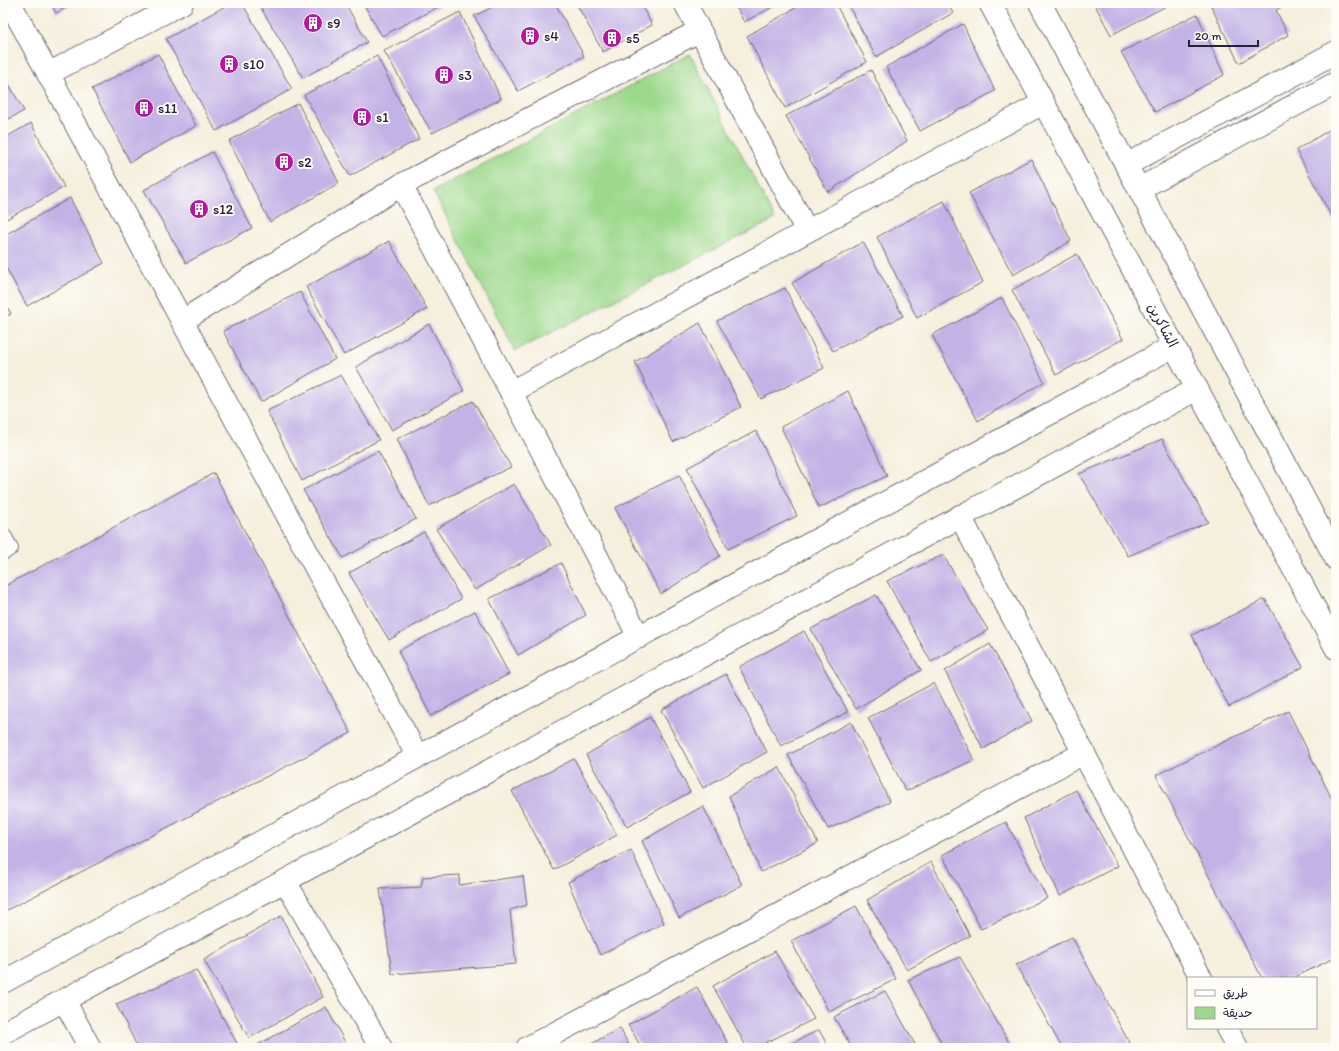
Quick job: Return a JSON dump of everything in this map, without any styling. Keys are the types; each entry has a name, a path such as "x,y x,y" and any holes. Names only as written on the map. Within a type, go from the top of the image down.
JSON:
{"street":[{"path":"10,3 418,757"},
{"path":"48,74 182,3"},
{"path":"685,3 807,231"},
{"name":"الشاكرين","path":"990,3 1336,648"},
{"path":"1040,3 1336,559"},
{"path":"182,321 400,185 699,31"},
{"path":"1126,165 1336,52"},
{"path":"1139,189 1336,83"},
{"path":"511,392 1043,103"},
{"path":"400,185 511,392 639,637"},
{"path":"3,982 1174,346"},
{"path":"3,1033 1197,389"},
{"path":"960,516 1200,977"},
{"path":"527,1048 1084,753"},
{"path":"285,881 381,1048"},
{"path":"64,1000 90,1048"},
{"path":"1228,1029 1237,1048"}],"lane":[{"path":"3,534 11,548 3,553"}],"green space":[{"path":"690,54 775,219 515,351 433,191"}],"building":[{"path":"51,3 76,3 56,13"},
{"name":"s10","path":"231,3 242,3 292,89 216,131 166,39"},
{"name":"s9","path":"258,3 345,3 367,42 303,78"},
{"path":"363,3 446,3 382,36"},
{"name":"s4","path":"501,3 555,3 584,56 518,91 474,16"},
{"name":"s5","path":"576,3 640,3 652,25 603,52"},
{"path":"734,3 780,3 744,22"},
{"path":"804,3 835,3 867,62 785,108 747,36"},
{"path":"847,3 947,3 953,13 876,57"},
{"path":"1094,3 1172,3 1111,35"},
{"path":"1217,3 1289,3 1276,10 1288,35 1239,63 1211,6"},
{"name":"s3","path":"460,12 501,99 432,133 384,51"},
{"path":"1197,14 1224,75 1155,112 1121,52"},
{"path":"963,24 995,91 920,131 886,67"},
{"name":"s11","path":"158,54 196,126 130,162 92,89"},
{"name":"s1","path":"377,56 419,139 350,176 304,95"},
{"path":"871,70 907,141 828,192 786,116"},
{"path":"3,74 24,111 3,122"},
{"name":"s2","path":"298,103 339,183 270,222 229,141"},
{"path":"31,123 64,187 3,221 3,139"},
{"path":"1336,126 1336,225 1296,150"},
{"name":"s12","path":"212,152 252,228 186,263 144,190"},
{"path":"1031,159 1071,241 1013,275 969,193"},
{"path":"70,198 104,263 27,306 3,262 3,236"},
{"path":"944,201 983,282 917,318 877,237"},
{"path":"389,241 427,309 344,355 306,287"},
{"path":"863,242 903,316 833,351 792,283"},
{"path":"1077,254 1123,339 1056,375 1012,290"},
{"path":"785,288 824,368 761,399 717,321"},
{"path":"300,292 335,359 261,402 223,331"},
{"path":"1002,298 1044,382 978,421 932,335"},
{"path":"3,299 11,314 3,318"},
{"path":"700,323 741,407 673,442 635,362"},
{"path":"429,324 464,391 392,430 356,367"},
{"path":"341,375 379,440 302,481 267,411"},
{"path":"848,391 887,476 819,508 781,427"},
{"path":"473,401 511,467 429,506 397,439"},
{"path":"756,431 797,516 728,549 687,468"},
{"path":"1162,439 1208,522 1128,556 1079,474"},
{"path":"378,451 416,519 343,558 303,490"},
{"path":"214,473 351,733 3,912 3,587"},
{"path":"679,475 720,556 661,594 615,508"},
{"path":"514,484 551,545 475,590 436,529"},
{"path":"424,532 461,599 389,640 349,573"},
{"path":"943,555 988,630 931,662 887,581"},
{"path":"561,563 586,615 518,655 489,599"},
{"path":"876,595 921,670 856,709 811,629"},
{"path":"1265,599 1303,667 1229,707 1192,635"},
{"path":"475,611 509,674 431,716 398,651"},
{"path":"804,631 848,712 781,746 739,667"},
{"path":"990,644 1032,721 983,749 945,671"},
{"path":"726,674 767,752 703,788 661,710"},
{"path":"934,683 974,760 906,791 868,718"},
{"path":"1288,711 1336,807 1336,957 1295,977 1261,977 1156,775"},
{"path":"650,717 690,792 627,827 586,755"},
{"path":"851,722 890,802 828,829 788,755"},
{"path":"574,759 617,835 554,870 512,791"},
{"path":"779,767 818,843 761,872 729,796"},
{"path":"1076,790 1118,866 1060,896 1024,818"},
{"path":"703,806 742,885 679,918 642,841"},
{"path":"1006,822 1047,898 981,929 942,855"},
{"path":"631,850 664,923 600,955 568,882"},
{"path":"931,862 970,936 907,970 867,900"},
{"path":"460,875 459,885 523,876 527,905 510,910 516,964 392,974 380,889 421,887 423,877"},
{"path":"856,906 896,979 829,1012 791,941"},
{"path":"281,916 323,997 249,1038 204,960"},
{"path":"1072,937 1132,1048 1062,1048 1016,965"},
{"path":"775,951 814,1019 755,1048 747,1048 713,986"},
{"path":"960,957 1012,1048 944,1048 908,980"},
{"path":"196,970 238,1045 232,1048 138,1048 116,1004"},
{"path":"697,987 730,1048 642,1048 628,1025"},
{"path":"885,991 917,1048 852,1048 834,1017"},
{"path":"326,1007 348,1048 252,1048"},
{"path":"620,1028 630,1048 584,1048"},
{"path":"819,1030 829,1048 782,1048"}],"place":[{"name":"s9","path":"313,23"},
{"name":"s4","path":"530,36"},
{"name":"s5","path":"612,38"},
{"name":"s10","path":"229,64"},
{"name":"s3","path":"444,75"},
{"name":"s11","path":"144,108"},
{"name":"s1","path":"362,117"},
{"name":"s2","path":"284,162"},
{"name":"s12","path":"199,209"}]}
